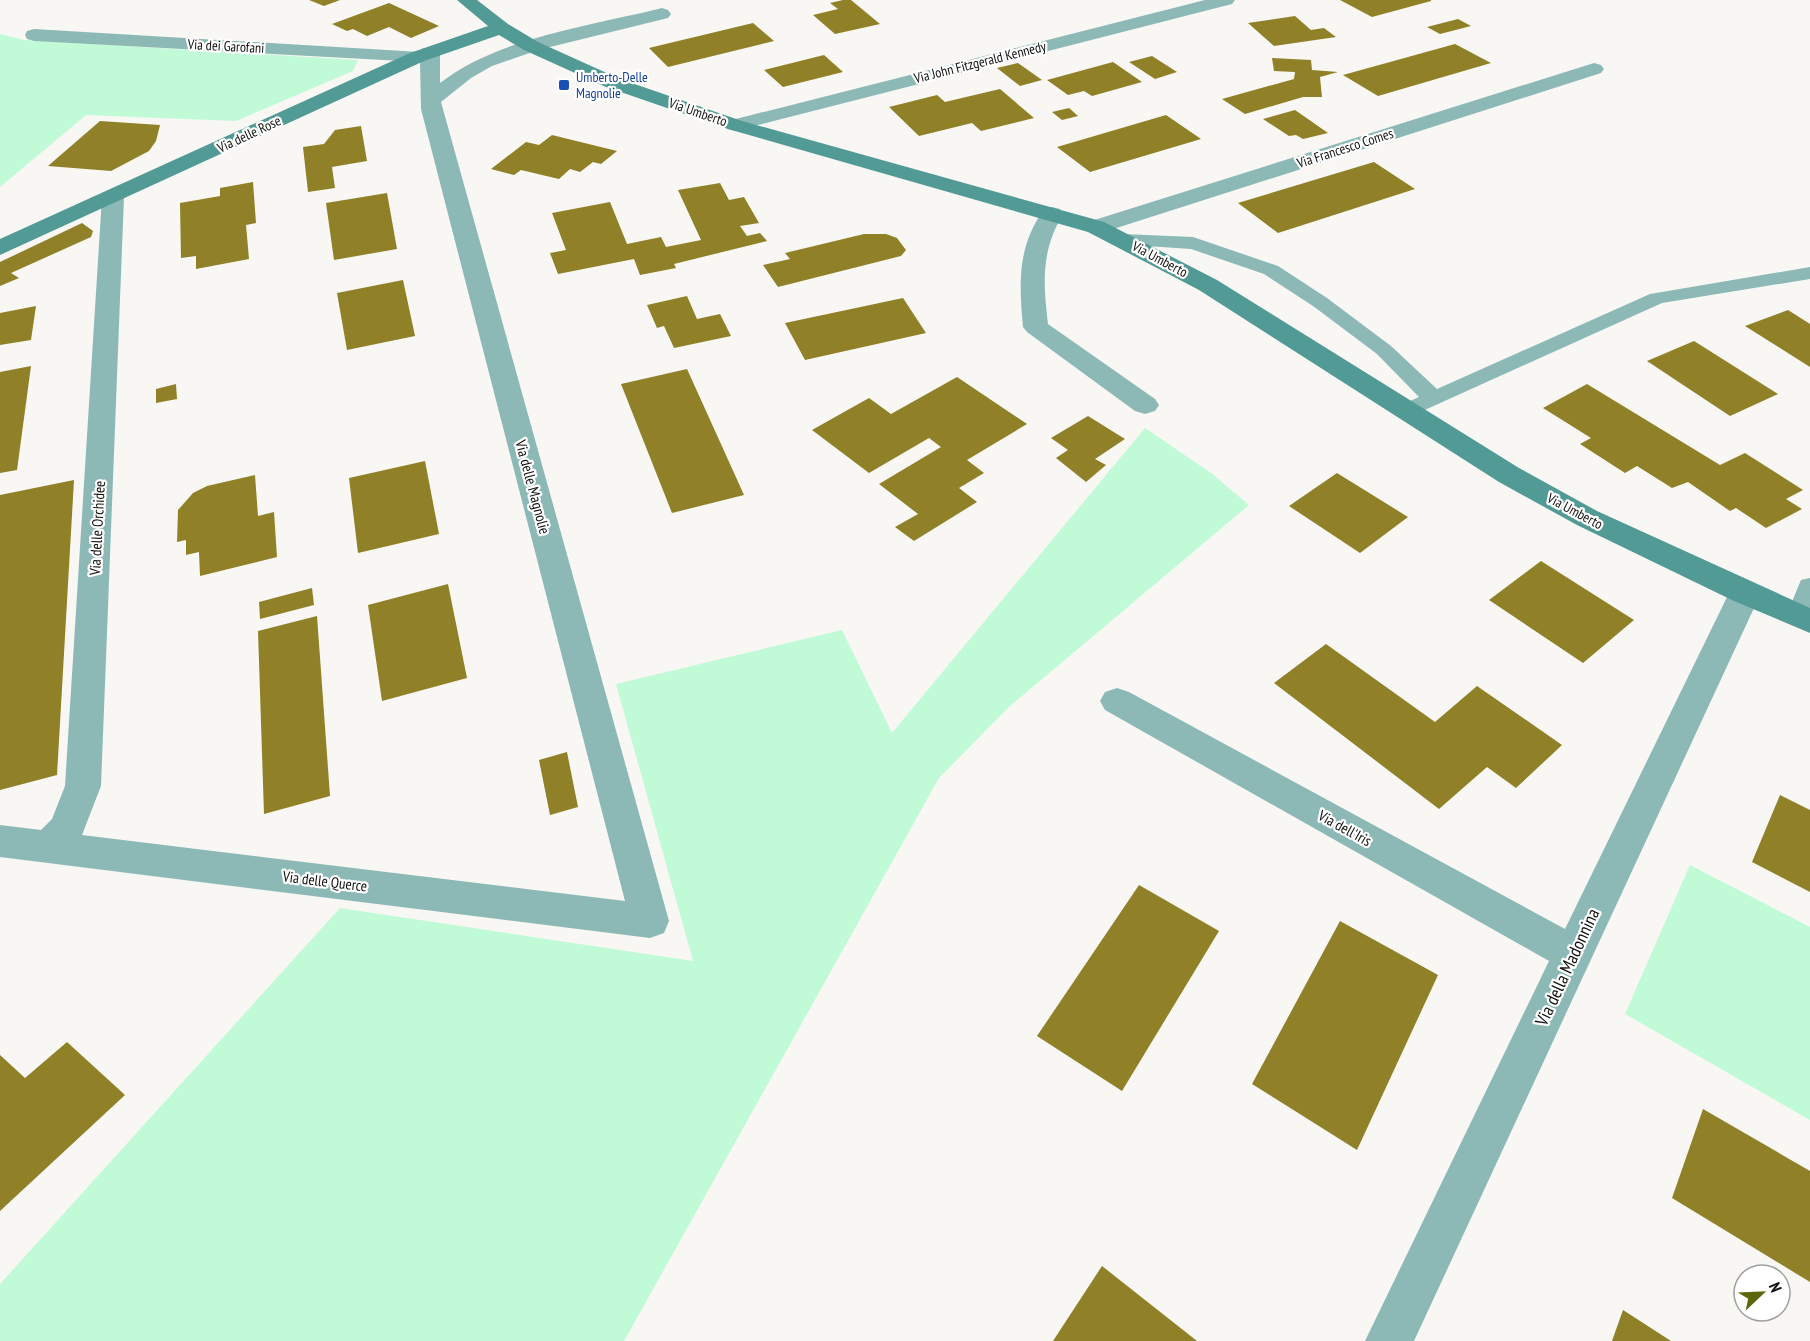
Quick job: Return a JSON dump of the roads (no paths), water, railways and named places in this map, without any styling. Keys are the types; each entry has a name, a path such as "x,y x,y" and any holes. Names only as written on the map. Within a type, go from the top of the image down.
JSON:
{"main road":[{"name":"Via Umberto","path":"466,0 501,28 531,46 613,83 735,125 1096,227 1208,285 1509,475 1587,518 1745,593 1804,618"},
{"name":"Via delle Rose","path":"0,248 423,55 501,28"}],"street":[{"name":"Via John Fitzgerald Kennedy","path":"735,125 1226,0"},
{"path":"431,100 464,74 485,62 531,46 662,15"},
{"name":"Via dei Garofani","path":"34,35 423,55"},
{"name":"Via delle Magnolie","path":"423,55 434,121 650,921"},
{"name":"Via Francesco Comes","path":"1096,227 1594,69"},
{"name":"Via delle Orchidee","path":"47,848 67,828 83,786 113,197"},
{"path":"1052,214 1041,232 1031,281 1036,327 1145,405"},
{"name":"Via della Madonnina","path":"1389,1341 1745,593"},
{"name":"Via dell'Iris","path":"1117,701 1573,954"},
{"name":"Via delle Querce","path":"0,842 650,921"}],"lane":[{"path":"1123,240 1193,243 1270,270 1320,302 1384,350 1434,399"},
{"path":"1407,411 1657,298 1810,273"},
{"path":"1804,618 1810,587"}],"place":[{"name":"Umberto-Delle Magnolie","path":"564,85"}]}
